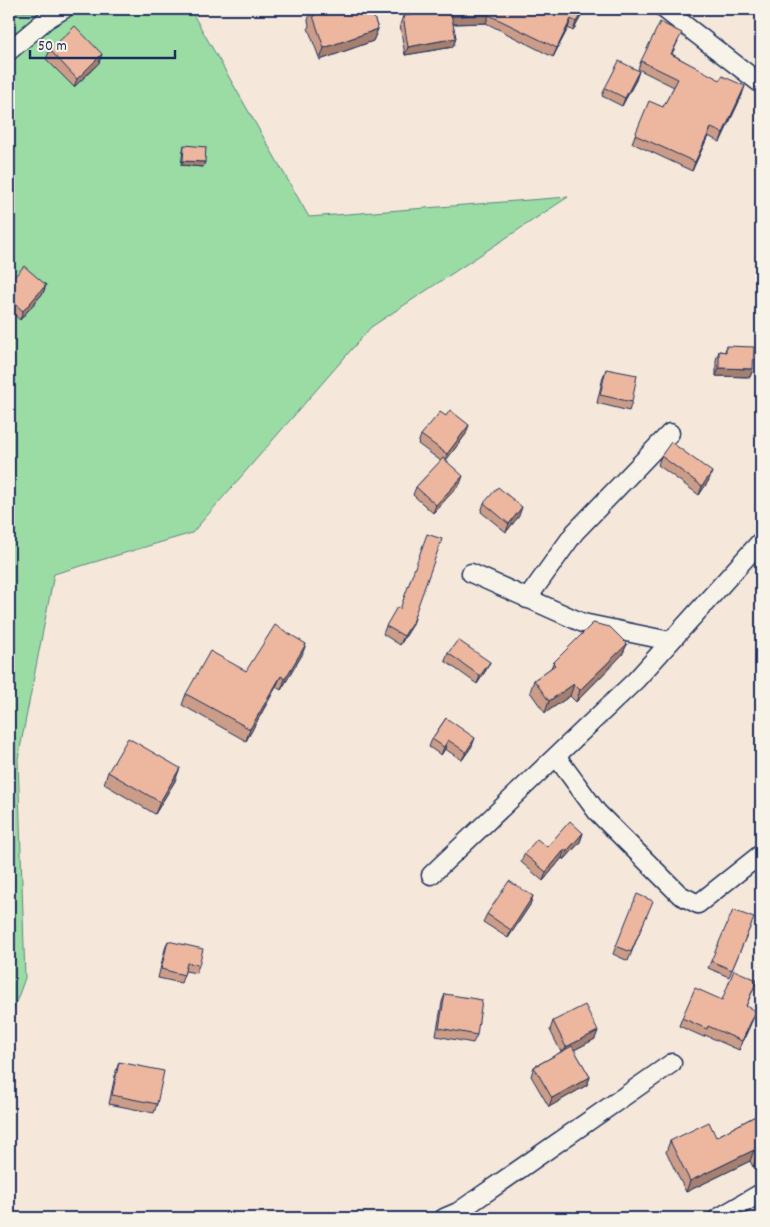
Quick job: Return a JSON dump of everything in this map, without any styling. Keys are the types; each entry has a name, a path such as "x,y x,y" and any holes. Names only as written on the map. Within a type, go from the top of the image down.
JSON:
{"street":[{"path":"12,46 47,19 64,9"},
{"path":"664,9 761,84"},
{"path":"527,599 575,532 670,434"},
{"path":"431,875 636,680 761,540"},
{"path":"471,574 583,623 670,642"},
{"path":"556,756 597,812 680,895 698,904 761,854"},
{"path":"455,1216 672,1063"},
{"path":"718,1218 761,1193"}],"green space":[{"path":"117,9 190,9 309,217 568,197 371,327 192,533 54,574 18,759 25,978 9,1022 9,13"}],"building":[{"path":"313,9 371,9 378,29 324,48 313,16 315,15"},
{"path":"450,9 456,38 408,47 403,16"},
{"path":"451,9 584,9 576,22 571,19 557,48 489,15 452,16"},
{"path":"660,22 682,33 671,54 720,80 722,76 745,86 723,133 711,128 695,162 635,135 649,101 663,107 678,79 641,61"},
{"path":"75,26 102,54 77,79 50,50"},
{"path":"619,61 639,71 625,98 605,88"},
{"path":"184,145 206,147 205,162 183,161"},
{"path":"24,266 46,285 23,311 9,299 9,283"},
{"path":"726,346 754,347 753,369 719,368 719,351 726,352"},
{"path":"606,369 637,375 632,402 600,395"},
{"path":"450,410 469,425 447,454 421,435 440,412 446,416"},
{"path":"671,442 712,472 702,486 661,456"},
{"path":"443,458 463,476 436,505 416,487"},
{"path":"498,487 522,507 509,524 484,503"},
{"path":"427,534 442,539 415,618 404,636 386,626 397,607 400,609"},
{"path":"593,623 610,627 627,644 580,690 574,684 549,701 534,680 555,665 553,663"},
{"path":"275,625 306,644 285,679 281,676 250,729 186,694 210,651 246,671"},
{"path":"458,640 490,662 480,676 448,653"},
{"path":"446,718 475,738 466,752 448,740 444,747 432,739"},
{"path":"128,738 180,768 160,802 108,772"},
{"path":"570,821 583,833 567,851 565,849 546,872 524,854 537,839 547,847"},
{"path":"509,881 533,896 511,930 487,914"},
{"path":"637,894 653,901 631,952 616,946"},
{"path":"733,910 754,918 732,970 711,961"},
{"path":"168,941 203,949 199,965 187,963 184,975 161,969"},
{"path":"734,970 757,980 746,1006 756,1011 742,1041 708,1026 707,1029 682,1018 695,988 722,1000"},
{"path":"445,994 482,1000 477,1035 439,1028"},
{"path":"585,1005 598,1031 566,1047 553,1021"},
{"path":"572,1046 590,1077 552,1098 534,1067"},
{"path":"119,1062 164,1071 157,1104 112,1095"},
{"path":"761,1113 761,1154 757,1156 754,1150 690,1181 670,1141 709,1122 716,1137"}]}
